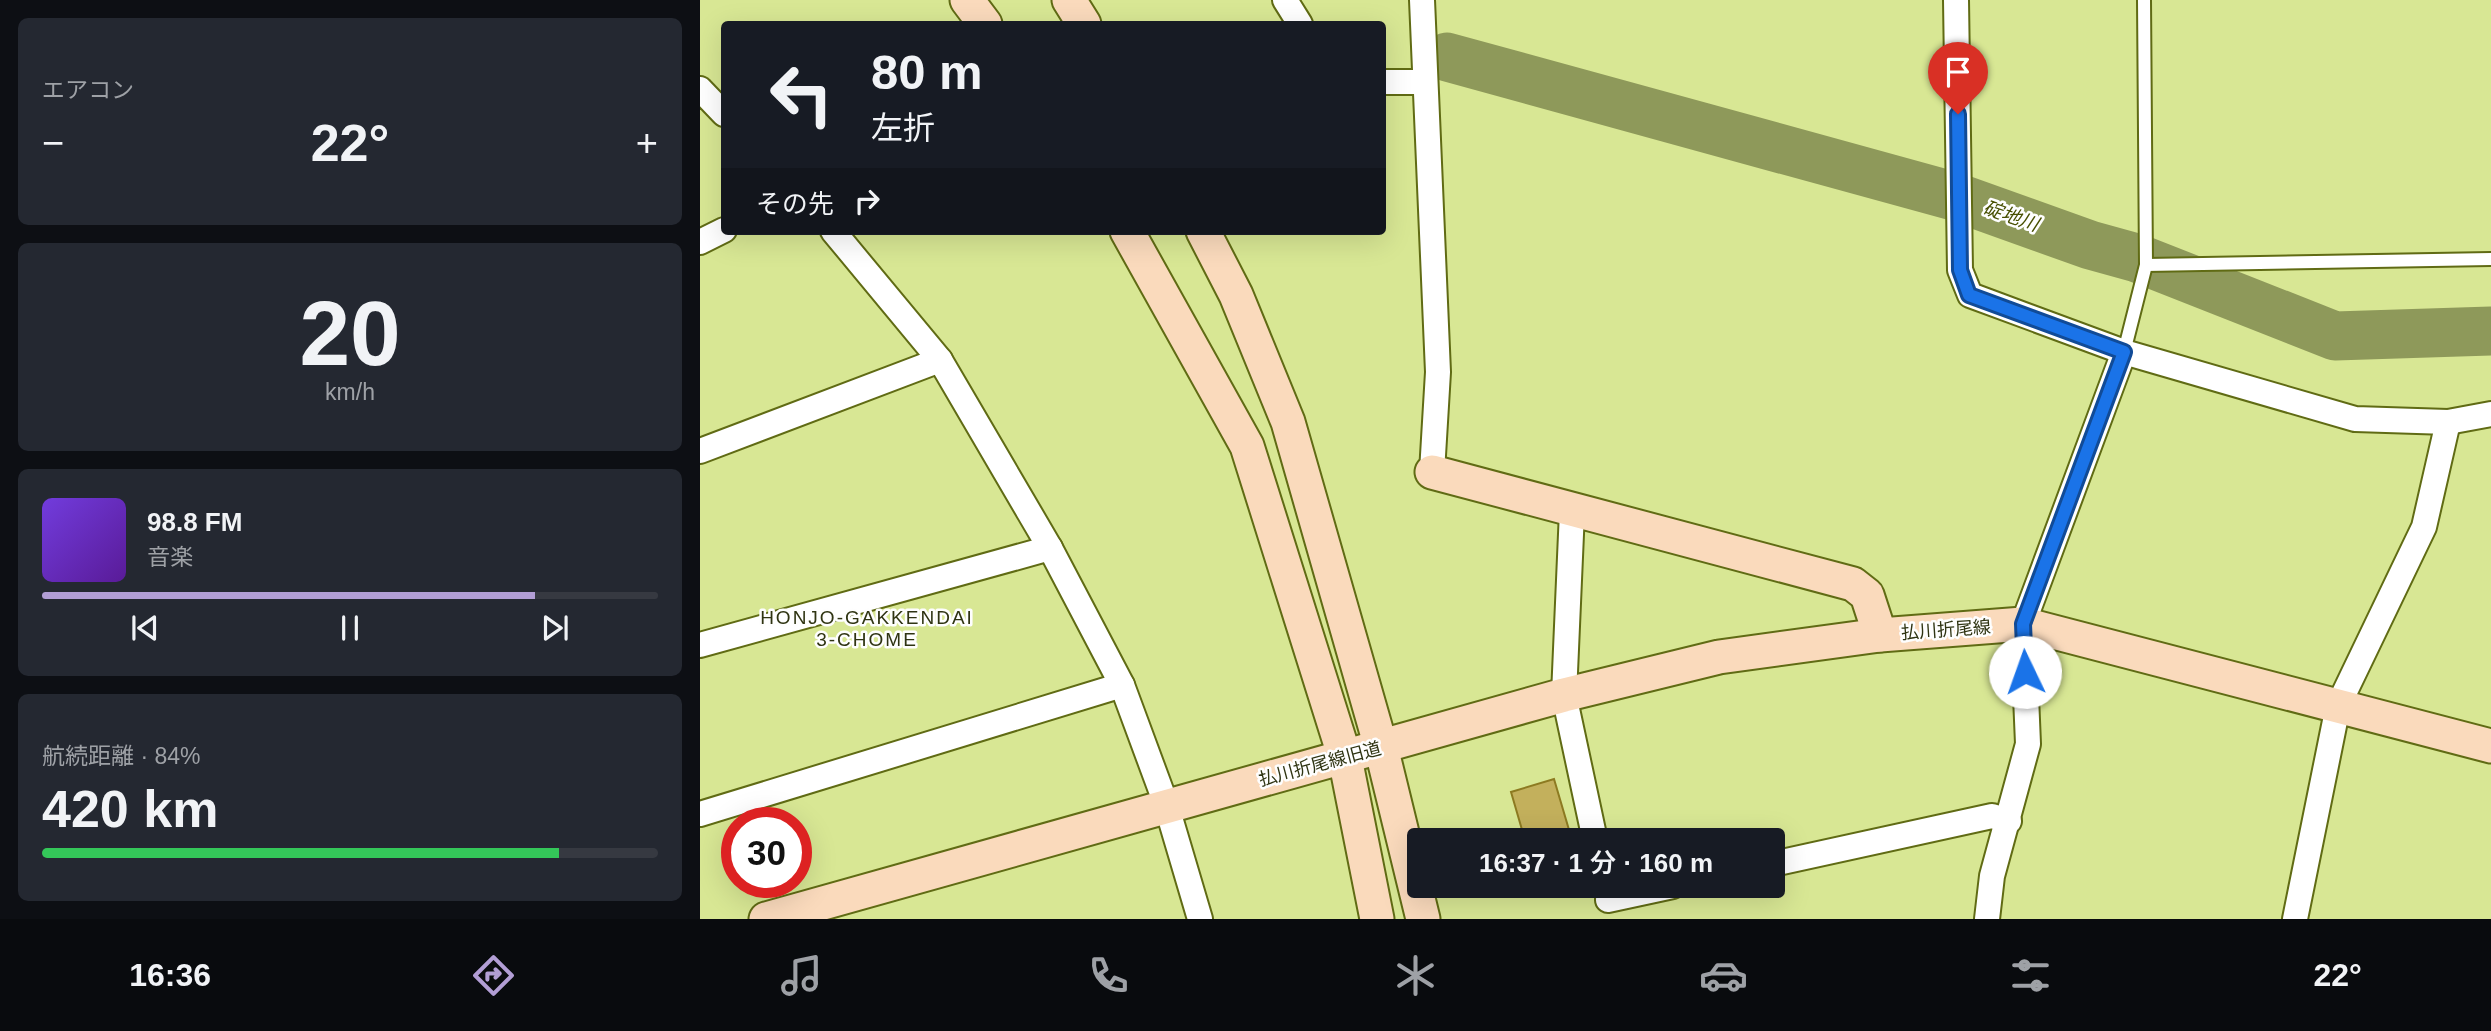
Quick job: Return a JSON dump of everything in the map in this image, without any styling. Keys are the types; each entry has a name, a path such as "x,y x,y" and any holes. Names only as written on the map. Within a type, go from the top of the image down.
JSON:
{"street":[{"path":"967,0 983,21"},
{"path":"1069,0 1082,21"},
{"path":"1285,0 1298,21"},
{"path":"1422,0 1438,372 1432,472"},
{"path":"1956,0 1960,270 1969,295 2124,352 2355,419 2448,422 2491,414"},
{"path":"1386,82 1424,82"},
{"path":"700,89 721,111"},
{"path":"700,242 721,232"},
{"path":"836,235 940,360 1051,548 1122,685 1166,804 1200,919"},
{"path":"1129,235 1247,446 1345,758 1377,919"},
{"path":"1205,235 1236,295 1288,422 1381,747 1423,919"},
{"path":"1990,917 1992,876 2028,744 2023,624 2124,352"},
{"path":"700,451 940,360"},
{"path":"2295,919 2338,706 2424,527 2448,422"},
{"name":"払川折尾線","path":"1432,472 1572,512 1853,584 1867,595 1881,635 2023,624 2491,746"},
{"path":"1572,512 1564,695 1592,828"},
{"path":"700,645 1051,548"},
{"name":"払川折尾線旧道","path":"766,919 1166,804 1345,758 1564,695 1719,657 1881,635"},
{"path":"700,814 1122,685"},
{"path":"1785,861 1992,816 2009,821"}],"lane":[{"path":"2124,352 2146,265 2144,0"},
{"path":"2146,265 2491,260"}],"building":[{"path":"1554,779 1568,828 1522,828 1511,792"}],"waterway":[{"name":"碇地川","path":"1447,57 1953,196 2090,245 2137,258 2335,336 2491,331"}],"district":[{"name":"HONJO-GAKKENDAI 3-CHOME","path":"867,628"}],"route":[{"path":"1958,114 1960,270 1969,295 2124,352 2023,624 2025,672"}]}
